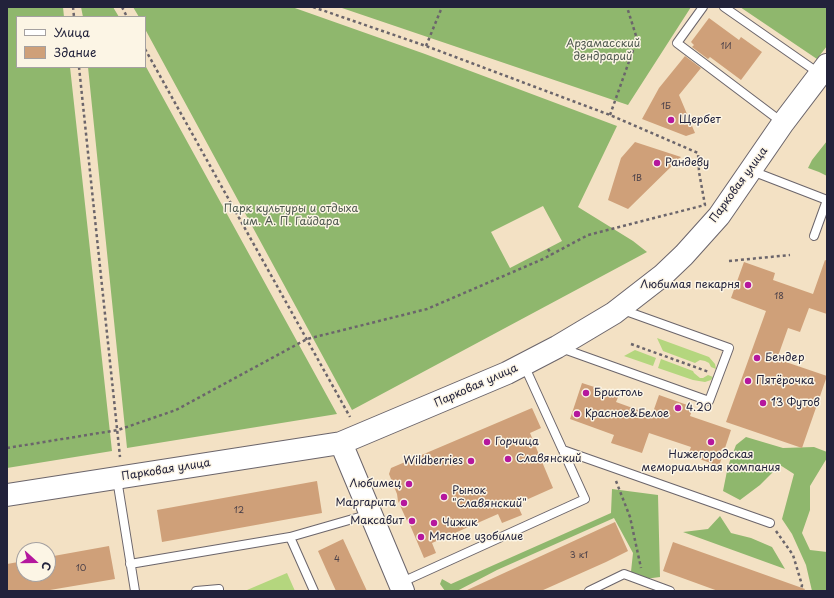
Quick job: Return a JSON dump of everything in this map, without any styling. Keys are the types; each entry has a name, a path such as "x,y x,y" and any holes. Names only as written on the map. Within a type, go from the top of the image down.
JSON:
{"street":[{"name":"Парковая улица","path":"7,495 118,467 341,443 507,373 557,347 620,309 663,275 684,255 719,216 783,123 824,69"},
{"path":"341,443 401,587"}],"lane":[{"path":"702,7 677,43 783,123"},
{"path":"724,7 824,69"},
{"path":"752,170 827,200 814,236"},
{"path":"557,347 709,401 729,348 620,309"},
{"path":"401,587 585,499 524,364"},
{"path":"563,450 770,523"},
{"path":"118,467 130,564 135,591"},
{"path":"130,564 290,536 371,513"},
{"path":"290,536 314,591"},
{"path":"589,591 624,574 670,591"},
{"path":"196,591 218,589 219,591"}],"path":[{"path":"122,7 126,16"},
{"path":"7,448 118,430 176,410 307,339 427,309 552,255 588,235 705,205 699,172 698,153 610,115 426,46 313,7"},
{"path":"426,46 442,7"},
{"path":"610,115 637,39 627,7"},
{"path":"146,51 350,417"},
{"path":"79,68 118,430 118,467"},
{"path":"548,249 552,255"},
{"path":"729,261 790,255"},
{"path":"631,344 719,375"},
{"path":"611,467 630,517 644,582"},
{"path":"770,523 793,555 802,585 801,591"}],"green space":[{"path":"7,7 63,7 64,16 16,16 16,68 70,68 112,451 7,468"},
{"path":"81,7 113,7 118,16 83,16"},
{"name":"Парк культуры и отдыха им. А. П. Гайдара","path":"133,7 292,7 425,54 617,126 578,207 633,241 647,252 352,410 146,31 146,16 138,16","holes":["543,206 562,241 510,268 491,232"]},
{"name":"Арзамасский дендрарий","path":"339,7 691,7 628,105"},
{"path":"740,7 827,7 827,46 817,59"},
{"path":"146,67 337,414 127,448 88,68"},
{"path":"827,141 827,176 808,168 812,160"},
{"path":"657,338 709,357 715,364 716,369 711,367 709,363 705,361 700,360 695,363 663,351"},
{"path":"635,350 656,358 653,366 624,356"},
{"path":"661,359 693,371 700,378 708,375 713,377 711,380 705,382 693,380 658,368"},
{"path":"746,437 783,448 814,447 827,452 827,458 810,486 810,510 802,533 810,550 827,552 827,591 812,591 806,565 792,534 782,519 794,474 780,465 760,485 740,500 723,491 728,466 736,445"},
{"path":"612,489 658,495 660,577 630,581 633,553 614,518 497,570 457,591 445,591 440,584 442,579 451,584 611,513"},
{"path":"720,516 731,533 751,538 772,547 785,569 683,532 708,529"},
{"path":"287,573 295,591 247,591 247,590"}],"building":[{"path":"709,18 739,40 741,37 762,52 741,80 710,57 708,59 692,47 694,45 691,42"},
{"path":"685,56 701,68 679,95 695,133 686,136 642,119 659,88"},
{"path":"635,142 681,157 628,209 608,200 621,158"},
{"path":"825,260 827,261 827,314 809,308 800,332 788,328 777,359 827,376 802,448 726,422 766,311 731,298 744,262 775,273 773,280 813,294"},
{"path":"582,383 619,395 616,402 652,415 659,395 693,407 690,416 731,430 719,466 688,455 691,447 649,433 642,453 611,443 614,435 570,419"},
{"path":"532,408 541,428 530,433 553,488 517,504 522,515 502,523 498,514 432,543 436,553 424,558 398,501 397,494 389,474 391,468"},
{"path":"317,481 322,513 162,542 157,510"},
{"path":"615,522 628,551 606,562 541,591 465,591"},
{"path":"343,539 367,591 336,591 318,551"},
{"path":"673,542 805,589 804,591 718,591 663,571"},
{"path":"109,546 115,579 44,591 7,591 7,564 16,562 16,582 56,582 56,556"}],"place":[{"name":"Щербет","path":"671,120"},
{"name":"Рандеву","path":"657,163"},
{"name":"Любимая пекарня","path":"748,285"},
{"name":"Бендер","path":"757,358"},
{"name":"Пятёрочка","path":"748,381"},
{"name":"Бристоль","path":"586,393"},
{"name":"13 Футов","path":"763,403"},
{"name":"4.20","path":"678,408"},
{"name":"Красное&Белое","path":"577,414"},
{"name":"Горчица","path":"487,442"},
{"name":"Нижегородская мемориальная компания","path":"711,442"},
{"name":"Славянский","path":"508,459"},
{"name":"Wildberries","path":"471,461"},
{"name":"Любимец","path":"409,484"},
{"name":"Рынок \"Славянский\"","path":"444,497"},
{"name":"Маргарита","path":"404,503"},
{"name":"Максавит","path":"412,521"},
{"name":"Чижик","path":"434,523"},
{"name":"Мясное изобилие","path":"421,537"}]}
